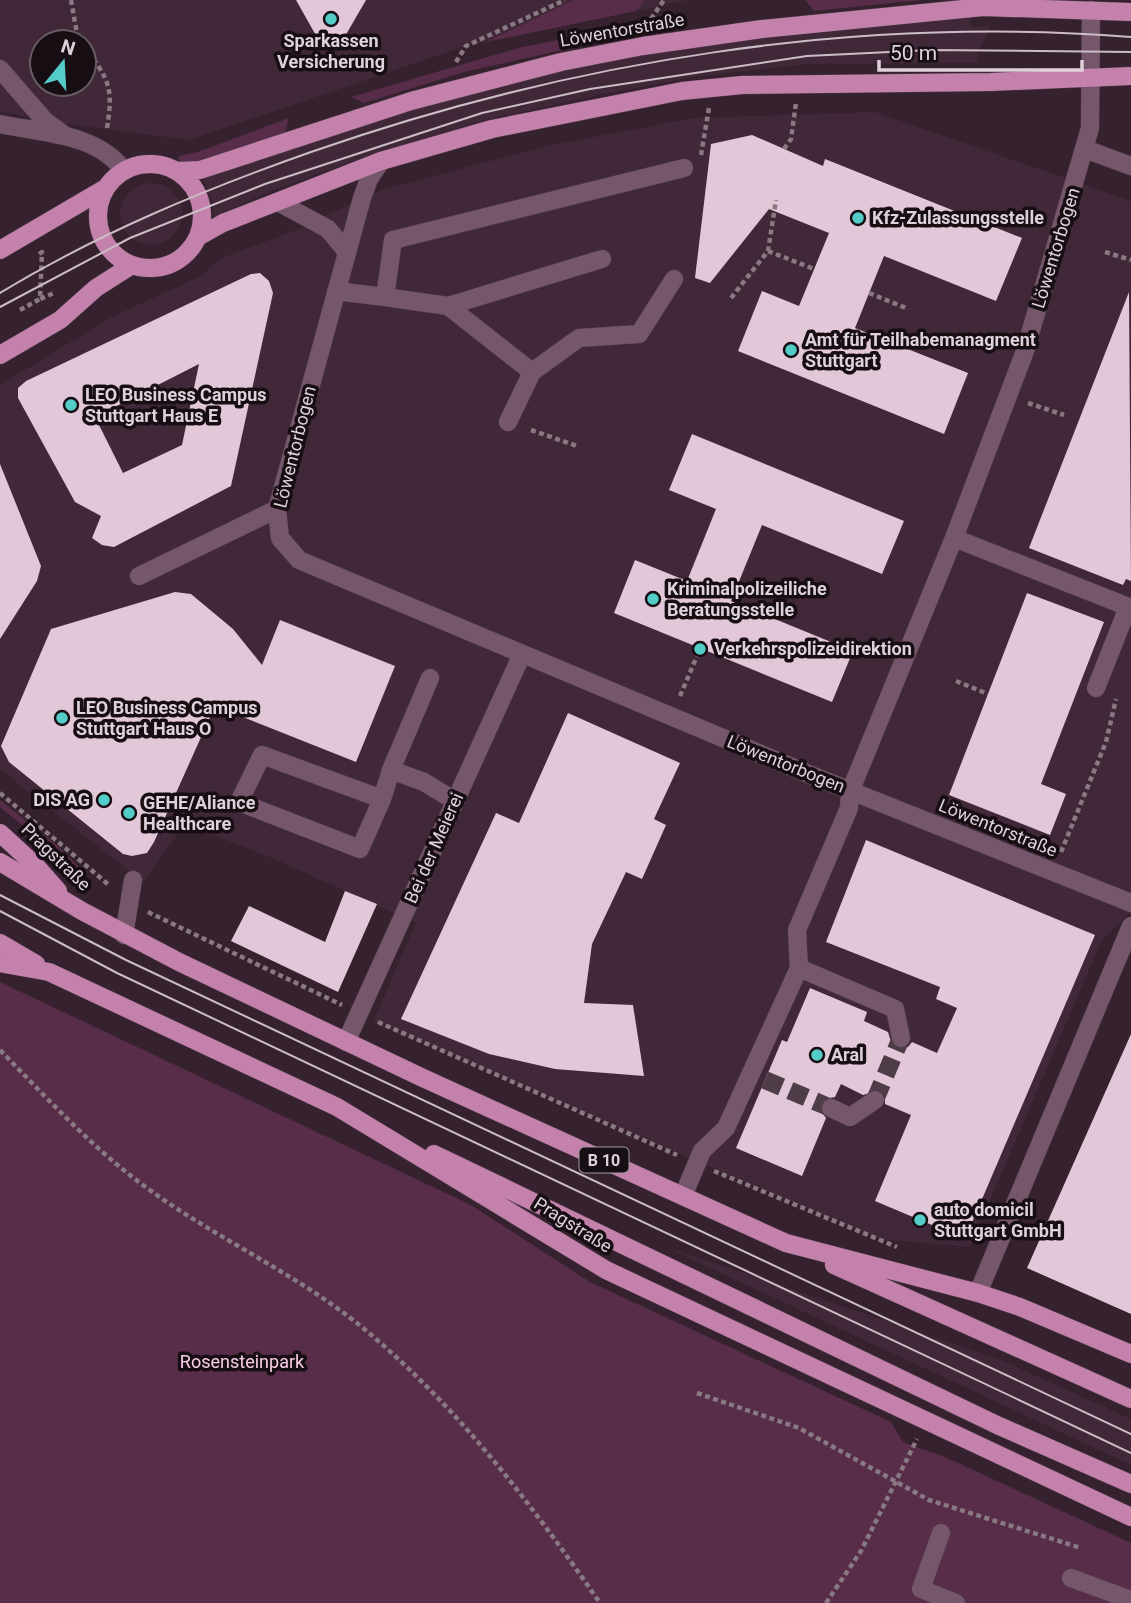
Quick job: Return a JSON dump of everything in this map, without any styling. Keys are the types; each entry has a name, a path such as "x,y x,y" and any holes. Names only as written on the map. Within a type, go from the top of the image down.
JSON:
{"main road":[{"name":"Löwentorstraße","path":"123,170 141,164 160,164 177,171 200,170 469,85 643,46 776,27 983,7 1092,3 1131,12"},
{"path":"198,237 381,161 492,129 682,91 742,85 1131,76"},
{"path":"0,250 104,190 123,170"},
{"path":"104,190 97,212 101,236 119,258 132,265 152,268 171,264 187,253 198,237 202,209 197,194 177,171"},
{"path":"0,355 68,315 96,288 132,265"},
{"name":"Pragstraße","path":"0,833 36,866 55,890 82,911"},
{"name":"Pragstraße","path":"0,862 124,934 346,1042 786,1243 978,1293 1020,1307 1131,1354"},
{"path":"0,943 49,972"},
{"name":"Pragstraße","path":"0,963 49,972 337,1107 606,1270 1131,1517"},
{"path":"337,1107 997,1425 1131,1484"},
{"name":"B 10","path":"786,1243 1131,1399"}],"street":[{"name":"Löwentorbogen","path":"381,161 365,190 346,252 277,509 280,538 299,560 850,792 954,538 1025,351 1090,128 1093,78 1092,3"},
{"path":"0,69 45,121 69,138"},
{"path":"0,124 97,146 112,154 123,170"},
{"path":"1085,149 1131,166"},
{"path":"385,296 393,240 692,167"},
{"path":"278,202 328,229 346,252"},
{"path":"336,291 448,306 602,259"},
{"path":"508,422 532,372 579,338 639,334 674,279"},
{"path":"448,306 532,372"},
{"path":"139,576 277,509"},
{"path":"954,538 1130,607 1096,688"},
{"name":"Bei der Meierei","path":"346,1042 522,654"},
{"path":"382,799 262,755 239,803 360,849 382,799 391,770 430,678"},
{"path":"391,770 424,782 455,801"},
{"path":"683,1196 702,1150 726,1128 758,1077 799,968 797,930 849,808 850,792"},
{"name":"Löwentorstraße","path":"850,792 1131,903"},
{"path":"124,934 133,880"},
{"path":"978,1293 1131,926"},
{"path":"799,968 895,1009 901,1038"},
{"path":"831,1108 850,1117 874,1100"},
{"path":"941,1533 922,1589 956,1603"},
{"path":"1071,1578 1131,1600"}],"path":[{"path":"71,0 76,28"},
{"path":"456,62 466,46 565,0"},
{"path":"651,19 664,0"},
{"path":"98,66 112,96 107,128"},
{"path":"784,149 792,139 797,99"},
{"path":"692,167 709,107"},
{"path":"731,299 768,251 776,200"},
{"path":"768,251 814,269"},
{"path":"33,258 43,252 40,299"},
{"path":"1105,252 1131,260"},
{"path":"20,310 63,288"},
{"path":"869,293 906,308"},
{"path":"1008,396 1064,415"},
{"path":"531,430 577,446"},
{"path":"687,680 700,649"},
{"path":"956,681 988,694"},
{"path":"1052,872 1106,742 1118,689"},
{"path":"0,793 131,902 359,1013 696,1163 905,1250"},
{"path":"0,1050 79,1133 112,1162 219,1237 317,1296 368,1332 437,1394 540,1517 600,1603"},
{"path":"697,1393 799,1428 895,1484 929,1500 1081,1548"},
{"path":"826,1603 861,1551 922,1429"}],"shaded area":[{"path":"0,0 688,0 466,46 189,140 45,121 0,111"},
{"path":"970,18 971,27 991,26 979,50 977,63 807,64 693,77 593,96 482,121 382,151 270,191 214,217 213,204 203,179 381,119 478,91 585,65 682,47"},
{"path":"875,112 1131,201 1131,915 1128,914 1102,940 970,1247 878,1239 373,1022 416,923 272,858 185,824 143,882 0,769 0,385 112,317 201,276 221,258 289,233 381,190 547,146 693,118"},
{"path":"145,183 157,183 173,192 180,202 180,226 173,236 157,245 145,245 134,240 125,231 120,220 120,208 125,197 134,188"},
{"path":"661,1245 1001,1360 1131,1419 1131,1465"}],"green space":[{"path":"574,0 644,0 636,11 486,42"},
{"path":"805,0 921,0 814,11"},
{"path":"596,33 576,47 464,72 364,103 351,97 522,47"},
{"path":"289,118 285,132 246,148 205,160 178,161 179,156 198,152"},
{"path":"0,800 58,846 84,872 83,875 0,807"},
{"name":"Rosensteinpark","path":"0,982 471,1205 590,1282 891,1422 903,1442 945,1457 1131,1543 1131,1603 0,1603"}],"building":[{"name":"Sparkassen Versicherung","path":"296,0 366,0 344,38 318,39"},
{"path":"752,135 823,166 825,159 1022,238 996,301 884,256 855,328 968,373 944,434 738,351 762,291 799,306 829,233 769,209 710,283 695,278 711,144"},
{"name":"LEO Business Campus Stuttgart Haus E","path":"260,273 269,281 273,293 231,486 114,547 102,545 92,538 101,516 75,502 18,398 18,388 26,381 251,274","holes":["199,364 182,445 123,473 95,417"]},
{"path":"1129,292 1131,581 1126,579 1123,585 1029,548"},
{"path":"692,434 904,521 882,574 762,525 731,601 853,651 832,702 614,613 635,560 687,581 716,509 669,490"},
{"path":"0,464 41,566 37,581 0,639"},
{"name":"LEO Business Campus Stuttgart Haus O","path":"175,592 191,594 233,629 262,665 280,620 395,666 356,762 215,706 154,842 147,853 132,856 123,854 9,762 1,746 51,629"},
{"path":"1027,593 1104,622 1041,784 1066,794 1050,835 949,795"},
{"path":"568,713 680,763 654,819 666,825 642,879 626,872 592,944 584,1003 633,1005 644,1076 555,1069 489,1054 401,1019 496,813 519,823"},
{"path":"866,840 1095,935 965,1239 875,1201 911,1115 885,1104 885,1094 879,1090 863,1095 841,1084 835,1097 824,1099 820,1110 826,1118 802,1176 736,1148 782,1040 787,1042 810,988 867,1012 864,1021 888,1032 892,1045 898,1049 908,1047 912,1042 937,1053 957,1008 936,999 940,987 826,942"},
{"path":"345,891 377,904 338,992 231,941 249,906 325,942"},
{"path":"1131,1034 1131,1314 1027,1268"}],"tunnel":[{"path":"875,1100 901,1038"},
{"path":"765,1080 831,1108"}],"tram line":[{"path":"0,293 113,232 231,182 311,152 410,120 510,93 612,70 715,52 819,40 923,33 1027,32 1131,37"},
{"path":"0,307 130,238 265,184 482,113 590,89 807,56 931,50 1131,52"},
{"path":"0,895 126,960 1131,1434"},
{"path":"0,911 117,973 1131,1453"}],"place":[{"name":"Sparkassen Versicherung","path":"331,19"},
{"name":"Kfz-Zulassungsstelle","path":"858,218"},
{"name":"Amt für Teilhabemanagment Stuttgart","path":"791,350"},
{"name":"LEO Business Campus Stuttgart Haus E","path":"71,405"},
{"name":"Kriminalpolizeiliche Beratungsstelle","path":"653,599"},
{"name":"Verkehrspolizeidirektion","path":"700,649"},
{"name":"LEO Business Campus Stuttgart Haus O","path":"62,718"},
{"name":"DIS AG","path":"104,800"},
{"name":"GEHE/Aliance Healthcare","path":"129,813"},
{"name":"Aral","path":"817,1055"},
{"name":"auto domicil Stuttgart GmbH","path":"920,1220"}]}
